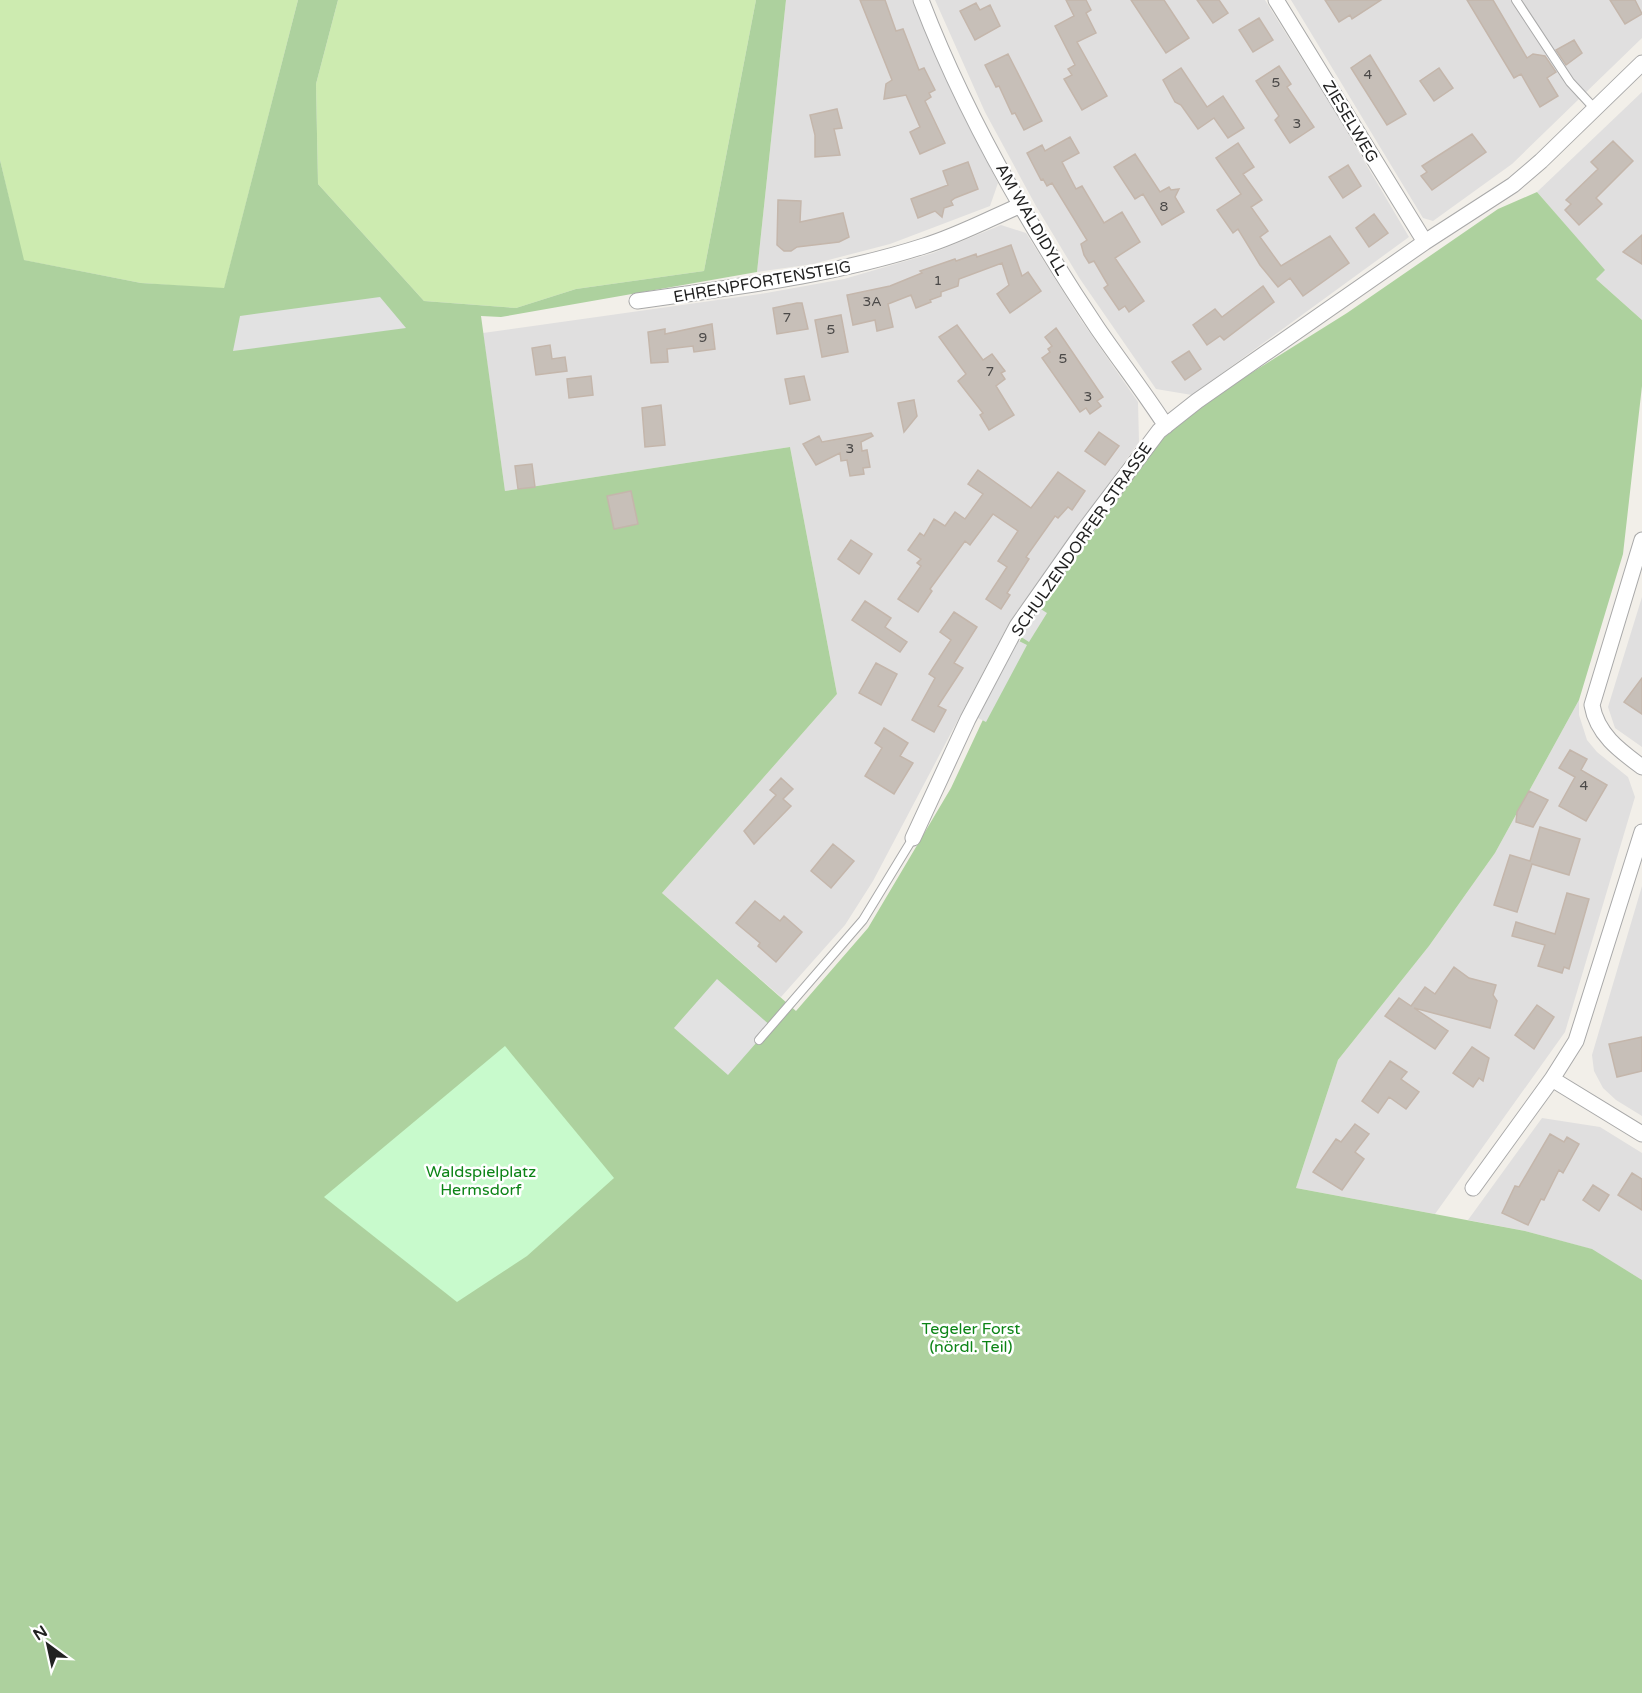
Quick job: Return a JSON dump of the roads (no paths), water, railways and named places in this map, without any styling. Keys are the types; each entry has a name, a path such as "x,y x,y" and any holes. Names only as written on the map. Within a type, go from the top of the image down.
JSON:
{"street":[{"name":"AM WALDIDYLL","path":"921,0 952,73 1020,205 1098,329 1166,426"},
{"name":"ZIESELWEG","path":"1276,0 1425,242"},
{"name":"SCHULZENDORFER STRASSE","path":"913,838 968,719 1017,626 1144,448 1166,426 1425,242 1513,185 1642,63"},
{"name":"EHRENPFORTENSTEIG","path":"638,302 806,276 869,262 926,246 1020,205"},
{"path":"1642,540 1592,705 1594,716 1606,737 1642,767"},
{"path":"1473,1188 1552,1079 1576,1041 1642,832"},
{"path":"1552,1079 1642,1134"}],"lane":[{"path":"1516,0 1570,82 1595,109"},
{"name":"SCHULZENDORFER STRASSE","path":"759,1040 863,920 913,838"}],"park label":[{"name":"Waldspielplatz Hermsdorf","path":"481,1180"},
{"name":"Tegeler Forst (nördl. Teil)","path":"971,1337"}]}
